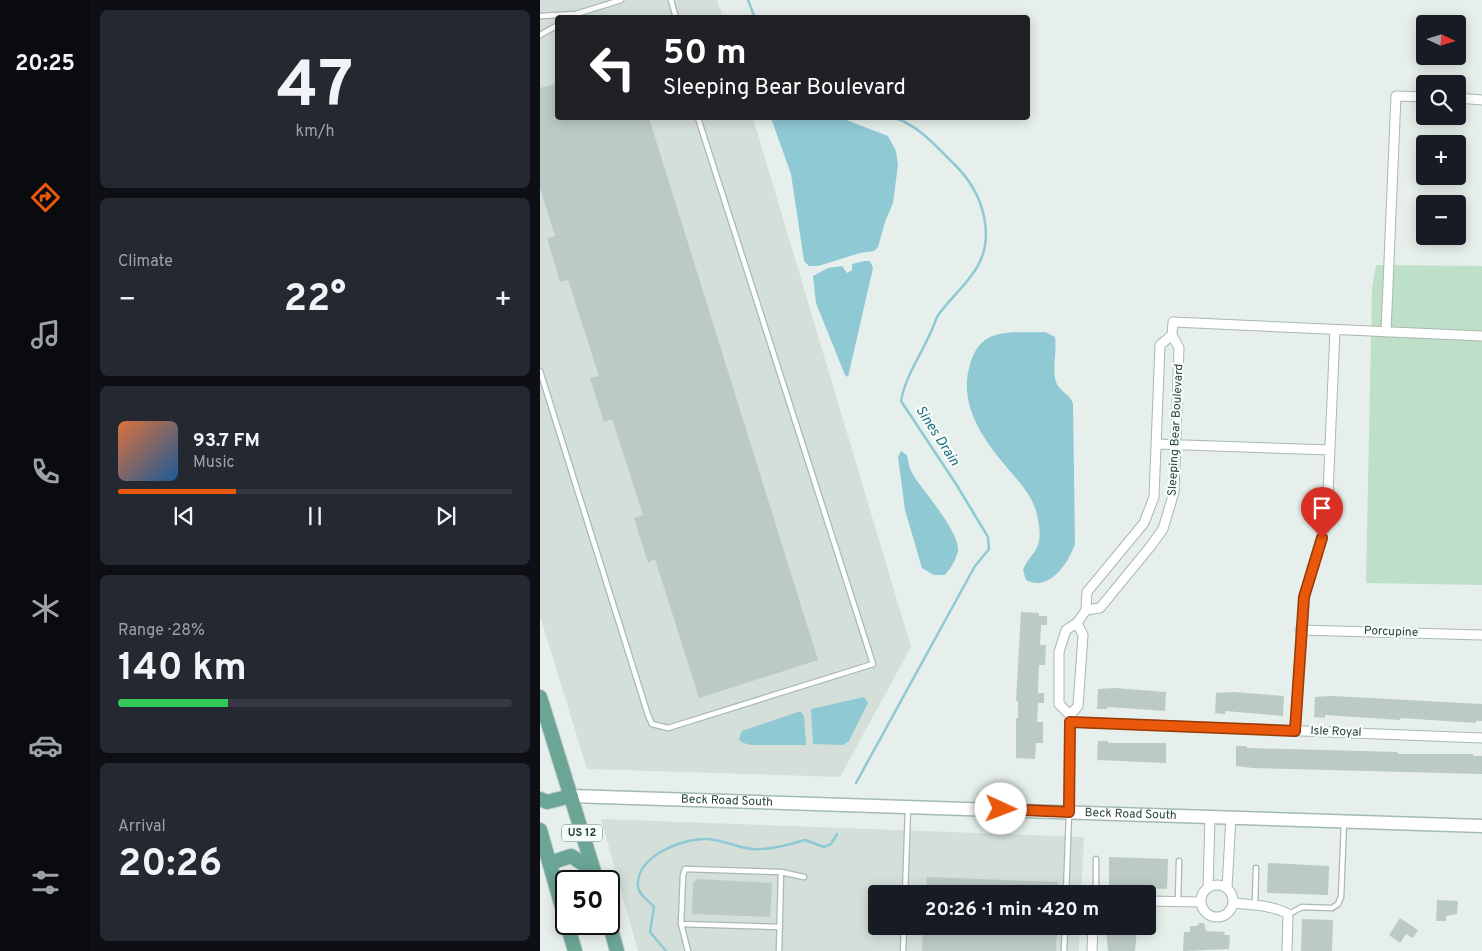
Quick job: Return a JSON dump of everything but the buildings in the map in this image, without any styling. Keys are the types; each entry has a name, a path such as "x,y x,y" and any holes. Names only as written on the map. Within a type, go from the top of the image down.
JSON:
{"main road":[{"name":"US 12","path":"540,697 593,870"},
{"path":"540,799 547,802 571,796"},
{"name":"Beck Road South","path":"571,796 1482,826"},
{"name":"US 12","path":"540,830 555,880"},
{"path":"550,863 571,856 588,870"},
{"name":"US 12","path":"571,935 575,951"},
{"path":"613,935 617,951"}],"street":[{"path":"1386,332 1396,96 1416,97"},
{"path":"1466,99 1482,100"},
{"name":"Sleeping Bear Boulevard","path":"1086,610 1100,608 1163,529 1174,492 1179,348 1172,336 1173,322 1335,330"},
{"path":"1295,731 1300,630 1304,597 1310,569 1327,518 1335,330 1482,336"},
{"name":"Sleeping Bear Boulevard","path":"1070,718 1059,704 1060,652 1066,630 1077,623 1086,610 1087,592 1144,523 1154,497 1160,345 1172,336"},
{"path":"1156,444 1330,450"},
{"name":"Sleeping Bear Boulevard","path":"1069,812 1070,718 1078,706 1083,635 1077,623"},
{"name":"Porcupine","path":"1300,630 1482,635"},
{"name":"Isle Royal","path":"1070,718 1295,731 1482,738"},
{"path":"1208,888 1210,816"},
{"path":"1227,888 1230,817"},
{"path":"1217,885 1227,888 1231,893 1234,904 1228,914 1219,917 1209,914 1201,902 1202,896 1208,888 1217,885"},
{"path":"1156,901 1201,902"},
{"path":"1234,904 1279,909 1288,914 1287,951"},
{"path":"1092,951 1093,935"}],"lane":[{"path":"558,15 576,14 621,0"},
{"path":"671,0 675,15"},
{"path":"540,16 555,15"},
{"path":"540,35 555,27"},
{"path":"540,371 652,724 668,728 873,664 699,120"},
{"path":"905,885 908,806"},
{"path":"1066,885 1069,812"},
{"path":"1288,914 1302,907 1332,908 1338,904 1341,898 1344,821"},
{"path":"1096,859 1096,885"},
{"path":"1178,902 1179,861"},
{"path":"1254,906 1256,868"},
{"path":"688,951 681,924 683,875 685,869 781,872 804,877"},
{"path":"779,951 781,872"},
{"path":"681,924 780,928"},
{"path":"903,951 904,935"},
{"path":"1064,951 1065,935"}],"shaded area":[{"path":"540,0 717,0 722,15 555,15 555,120 754,120 911,647 840,777 587,769 540,616"},
{"path":"601,819 1084,837 1081,885 868,885 868,935 1080,935 1079,951 638,951 620,887 620,870 615,870"}],"green space":[{"path":"1376,265 1482,266 1482,585 1366,583 1372,289"}],"water":[{"path":"772,120 846,120 888,136 896,151 898,165 893,203 878,247 874,251 860,253 818,266 809,266 804,261 791,174"},
{"path":"870,261 873,268 848,377 845,375 816,303 813,276 828,268 842,266 847,273 852,270 852,264"},
{"path":"1045,332 1055,337 1054,371 1056,382 1073,404 1075,544 1068,560 1056,574 1050,579 1034,583 1026,580 1023,570 1039,542 1040,531 1034,505 1021,484 983,436 971,410 967,382 974,354 981,344 989,338 998,334"},
{"path":"901,451 907,455 910,469 915,478 954,534 958,551 956,558 945,575 934,575 922,568 905,510 898,457"},
{"path":"864,697 868,703 849,741 843,745 813,744 811,709"},
{"path":"801,712 804,716 806,745 750,745 741,742 739,739 742,731"}],"waterway":[{"name":"Sines Drain","path":"748,0 754,15"},
{"name":"Sines Drain","path":"856,783 975,566 989,549 988,537 956,484 901,401 909,376 937,317 971,276 980,262 986,233 984,218 980,203 973,189 954,164 927,137 900,120"},
{"name":"Sines Drain","path":"666,951 650,932 654,907 642,895 638,887 639,876 644,866 662,851 686,842 707,839 752,849 779,847 805,840 824,847 831,844 837,834"}],"route":[{"path":"1001,809 1069,812 1070,722 1295,731 1300,630 1304,597 1310,569 1322,538"}]}
